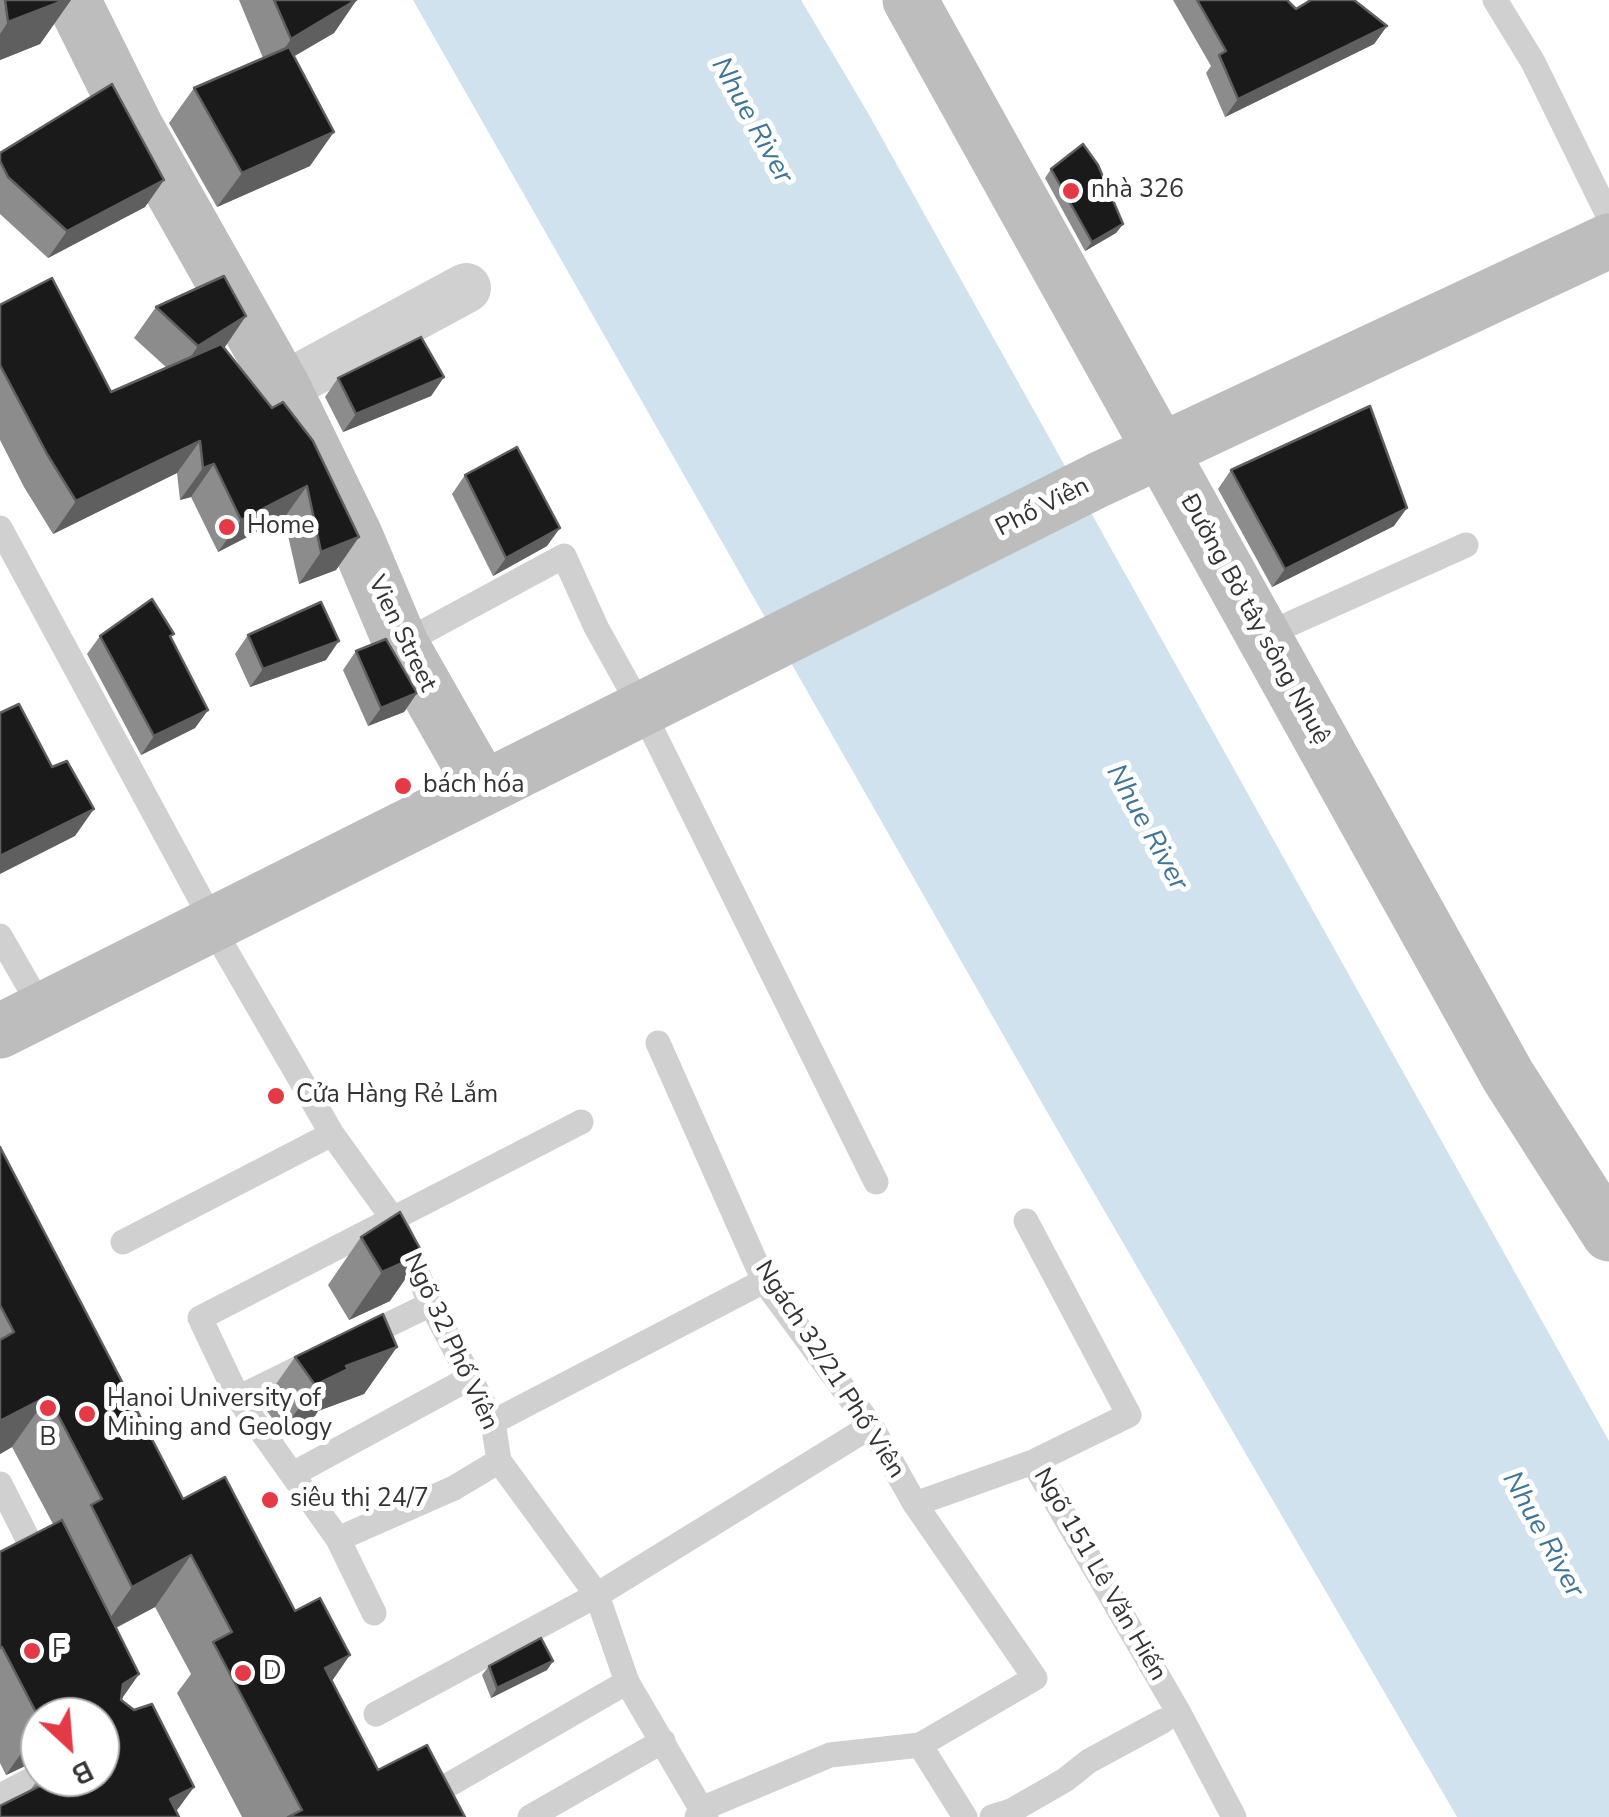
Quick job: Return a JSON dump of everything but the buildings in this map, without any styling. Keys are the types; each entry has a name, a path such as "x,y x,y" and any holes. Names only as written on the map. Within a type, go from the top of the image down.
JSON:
{"street":[{"name":"Vien Street","path":"73,0 136,127 283,387 355,535 401,644 483,788"},
{"name":"Đường Bờ tây sông Nhuệ","path":"910,0 1508,1076 1609,1234"},
{"name":"Phố Viên","path":"483,788 1098,480 1609,241"},
{"path":"283,387 466,288"},
{"path":"22,1021 483,788"}],"lane":[{"path":"1495,0 1533,62 1609,218"},
{"name":"Ngõ 32 Phố Viên","path":"0,528 219,939 332,1134 393,1219 431,1304 493,1422 499,1462 597,1595 627,1682 701,1814"},
{"path":"1264,636 1466,545"},
{"path":"401,644 564,556 876,1182"},
{"path":"0,936 22,1021"},
{"name":"Ngách 32/21 Phố Viên","path":"658,1043 764,1281 871,1426 915,1504 1034,1678 920,1745"},
{"path":"374,1613 338,1539 238,1398 200,1318 581,1122"},
{"path":"123,1242 332,1134"},
{"name":"Ngõ 151 Lê Văn Hiến","path":"1026,1221 1129,1415 1032,1462 1234,1817"},
{"path":"493,1422 764,1281"},
{"path":"238,1398 431,1304"},
{"path":"293,1474 468,1379"},
{"path":"376,1714 597,1595 871,1426"},
{"path":"338,1539 454,1488 499,1462"},
{"path":"915,1504 1032,1462"},
{"path":"0,1484 54,1590"},
{"path":"414,1805 627,1682"},
{"path":"992,1817 1038,1796 1089,1761 1163,1721"},
{"path":"530,1817 663,1741"},
{"path":"701,1814 830,1755 920,1745 965,1817"}],"water":[{"name":"Nhue River","path":"413,0 801,0 868,113 1609,1441 1609,1817 1457,1817 1054,1124"}],"place":[{"name":"nhà 326","path":"1071,191"},
{"name":"Home","path":"227,527"},
{"name":"bách hóa","path":"403,786"},
{"name":"Cửa Hàng Rẻ Lắm","path":"276,1096"},
{"name":"B","path":"48,1408"},
{"name":"Hanoi University of Mining and Geology","path":"87,1414"},
{"name":"siêu thị 24/7","path":"270,1500"},
{"name":"F","path":"32,1651"},
{"name":"D","path":"243,1673"}]}
